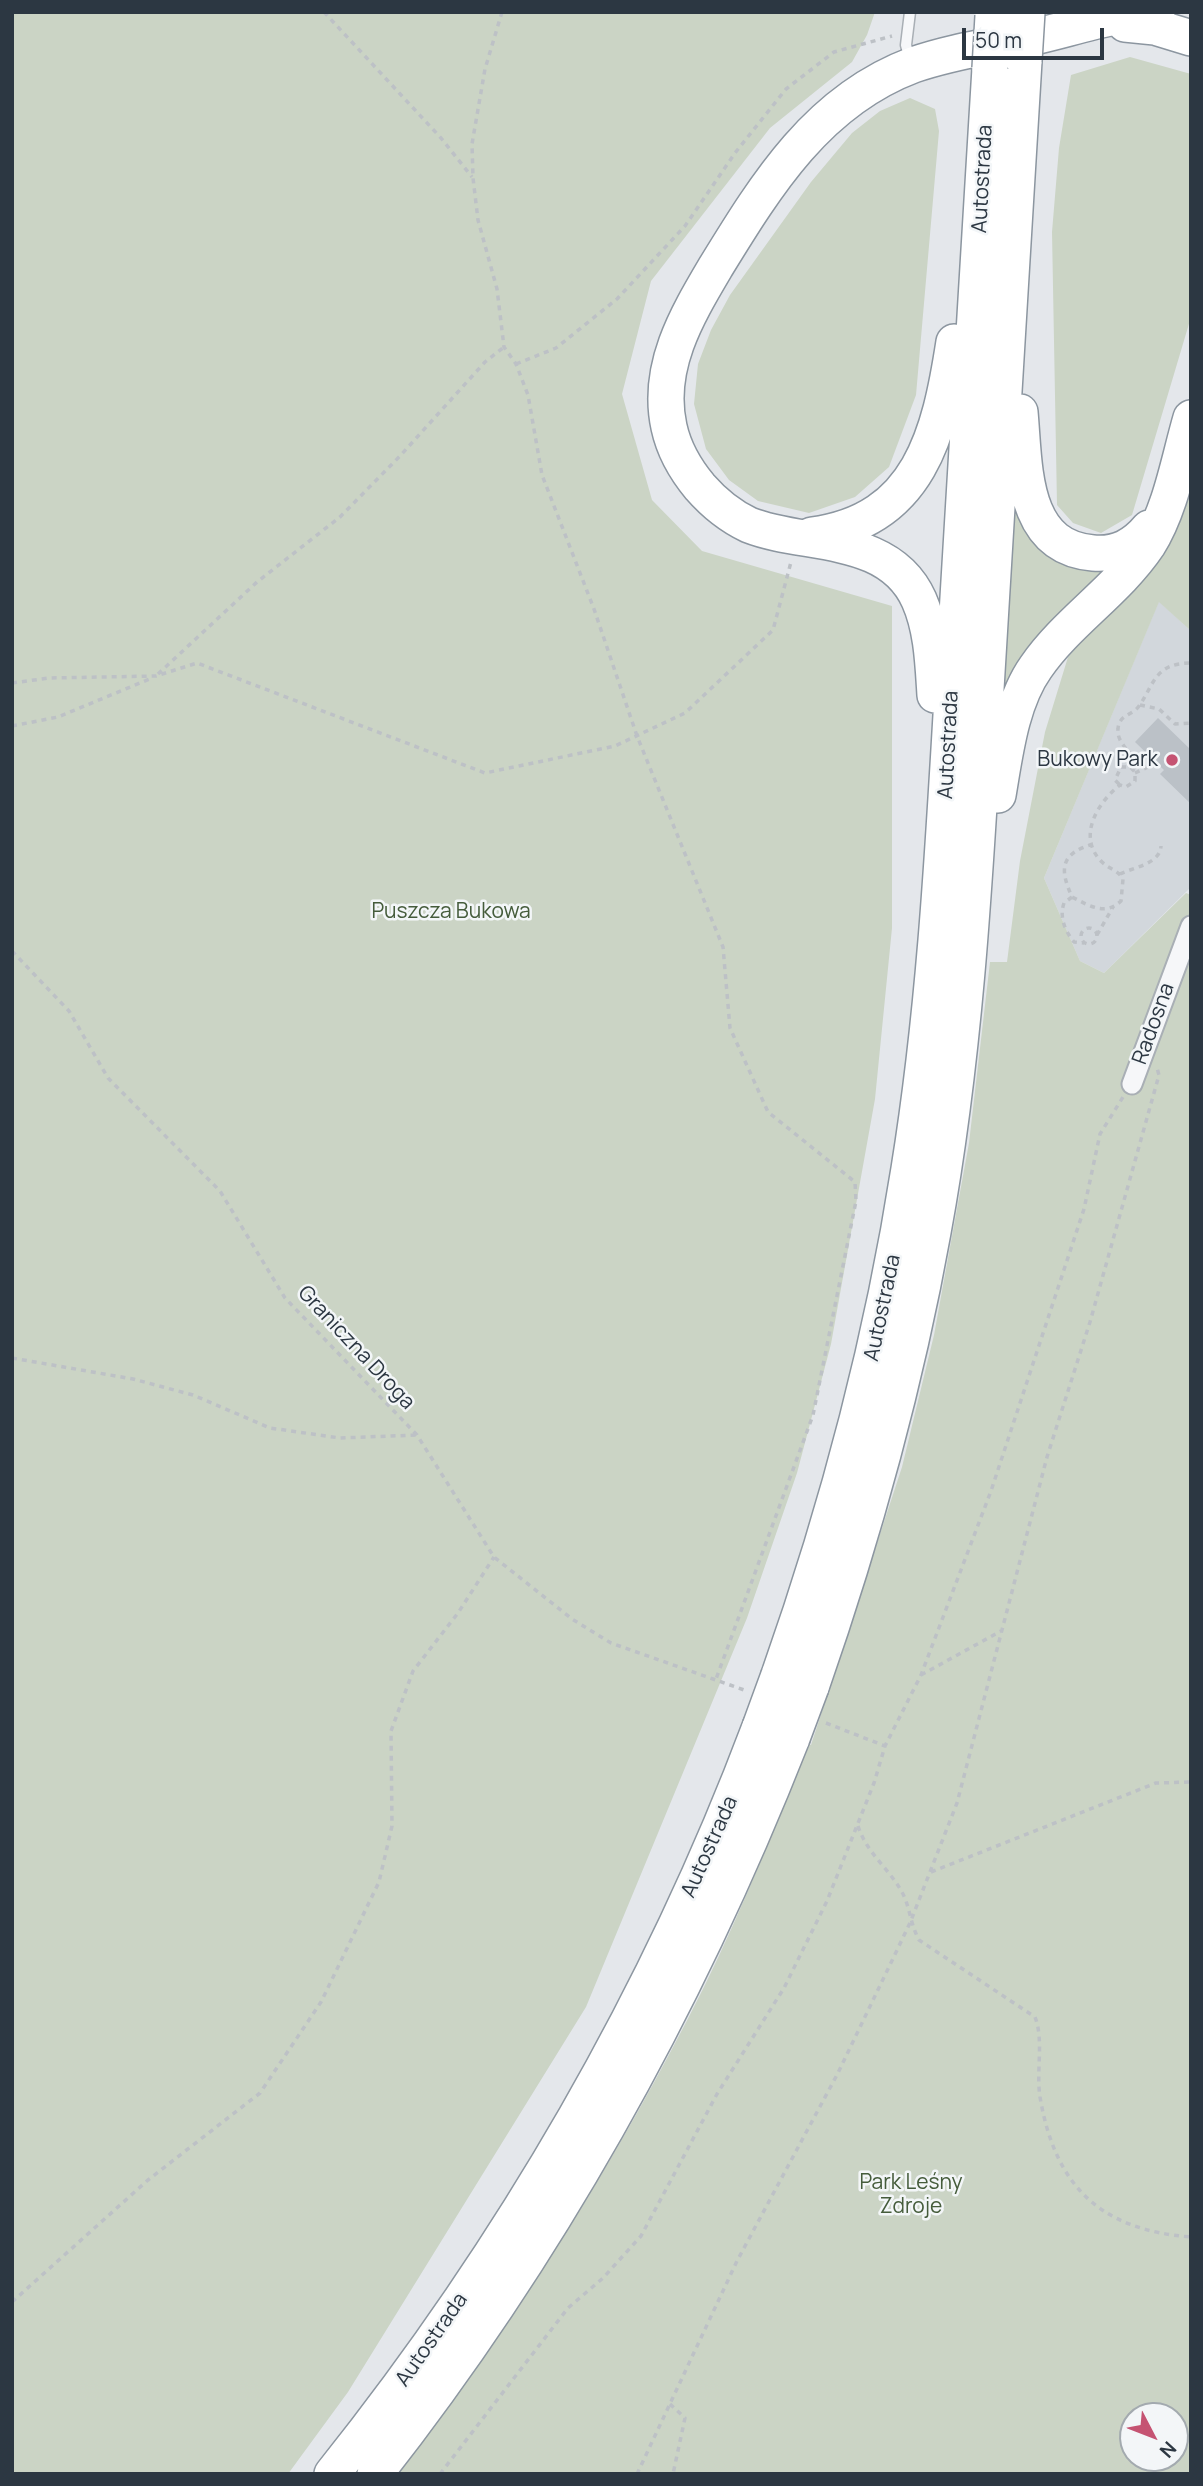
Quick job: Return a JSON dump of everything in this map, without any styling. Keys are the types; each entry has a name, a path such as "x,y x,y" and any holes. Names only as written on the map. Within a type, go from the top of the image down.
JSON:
{"highway":[{"path":"945,817 931,649 918,599 901,574 881,561 847,546 764,530 731,515 694,479 677,450 667,416 665,390 670,363 693,306 758,198 797,146 853,97 912,66 1121,16 1158,12 1191,13"},
{"name":"Autostrada","path":"375,2474 493,2312 570,2193 620,2106 726,1898 776,1732 870,1505 916,1321 954,1097 968,965 1024,61 1004,13"},
{"name":"Autostrada","path":"795,1681 895,1254 926,1044 945,817 989,68 1004,13"},
{"path":"1086,25 1139,25 1191,38"},
{"path":"798,537 850,526 884,507 910,481 931,445 944,401 985,152"},
{"path":"1009,302 1028,483 1043,527 1057,542 1075,550 1113,552 1138,540 1166,502"},
{"path":"968,965 1002,771 1023,690 1047,653 1138,558 1157,529 1191,418"},
{"name":"Autostrada","path":"332,2474 400,2386 470,2286 581,2107 776,1732"}],"street":[{"name":"Radosna","path":"1132,1084 1191,926"}],"lane":[{"path":"910,12 906,45 912,66"}],"path":[{"path":"324,12 441,138 473,178"},
{"path":"502,12 485,69 472,144 473,178 478,220 497,289 504,346 516,363 528,396 542,475 594,609 637,736 723,947 730,1028 768,1112 855,1182 856,1201 813,1415 716,1679"},
{"path":"516,363 556,348 617,299 685,226 735,153 786,89 834,52 890,37 907,24"},
{"path":"12,683 49,678 156,676 257,582 340,517 400,456 485,362 504,346"},
{"path":"12,726 58,717 156,676 197,663 485,773 615,747 685,713 773,630 798,537"},
{"path":"1135,773 1146,768 1125,748 1118,729 1123,716 1140,705 1158,675 1174,666 1189,663"},
{"path":"1140,705 1159,709 1175,724 1191,723"},
{"path":"1119,785 1115,776 1118,769 1127,766 1135,773"},
{"path":"1093,844 1080,848 1065,864 1063,876 1072,897 1101,910 1113,907 1121,901 1124,894 1120,874 1101,860 1093,844 1091,833 1097,808 1119,785 1133,784 1135,773"},
{"path":"1120,874 1151,861 1160,853 1161,846"},
{"path":"1072,897 1064,903 1061,917 1070,939 1084,943 1094,943 1113,907"},
{"path":"1084,943 1080,936 1084,929 1092,929 1097,935"},
{"name":"Graniczna Droga","path":"12,951 69,1011 108,1078 220,1191 285,1298 417,1435 494,1557 572,1619 611,1643 699,1672"},
{"path":"637,2474 737,2261 838,2073 910,1923 957,1803 1047,1457 1090,1322 1159,1075 1150,1035"},
{"path":"440,2474 568,2308 603,2278 641,2236 717,2094 784,1988 827,1901 886,1746 921,1675 991,1490 1084,1209 1100,1134 1132,1084"},
{"path":"12,1359 133,1379 192,1395 270,1428 340,1437 417,1435"},
{"path":"12,2302 148,2180 260,2093 321,2002 379,1882 392,1826 391,1731 413,1671 458,1613 494,1557"},
{"path":"921,1675 1001,1631"},
{"path":"931,1872 1156,1783 1191,1782"},
{"path":"858,1824 863,1842 905,1896 910,1923 919,1940 1002,1992 1035,2017 1039,2028 1040,2097 1057,2160 1072,2184 1089,2203 1118,2221 1191,2237"},
{"path":"669,2403 685,2418 673,2474"}],"shaded area":[{"path":"1159,601 1191,631 1191,887 1104,973 1080,961 1044,878"}],"green space":[{"name":"Puszcza Bukowa","path":"12,12 875,12 867,35 852,62 770,128 651,281 622,394 652,500 702,551 892,606 892,928 875,1099 831,1344 797,1473 747,1618 586,2007 348,2392 288,2474 12,2474"},
{"path":"1130,57 1191,74 1191,317 1132,515 1101,533 1073,523 1057,505 1052,232 1059,148 1071,75"},
{"path":"910,98 935,109 939,131 916,395 889,467 855,497 809,513 758,501 729,480 706,449 694,404 698,364 711,330 730,295 811,182 852,133 880,111"},
{"name":"Park Leśny Zdroje","path":"1191,460 1191,631 1159,602 1044,878 1080,961 1104,973 1186,893 1191,895 1191,2474 398,2474 524,2298 563,2238 636,2114 704,1987 809,1744 811,1745 902,1467 934,1335 969,1143 990,962 1007,962 1020,861 1045,732 1068,657 1164,545"},
{"path":"1015,492 1110,568 1003,707"}],"building":[{"name":"Bukowy Park","path":"1158,718 1191,750 1191,804 1160,774 1164,770 1135,742"}],"place":[{"name":"Bukowy Park","path":"1172,760"}]}
